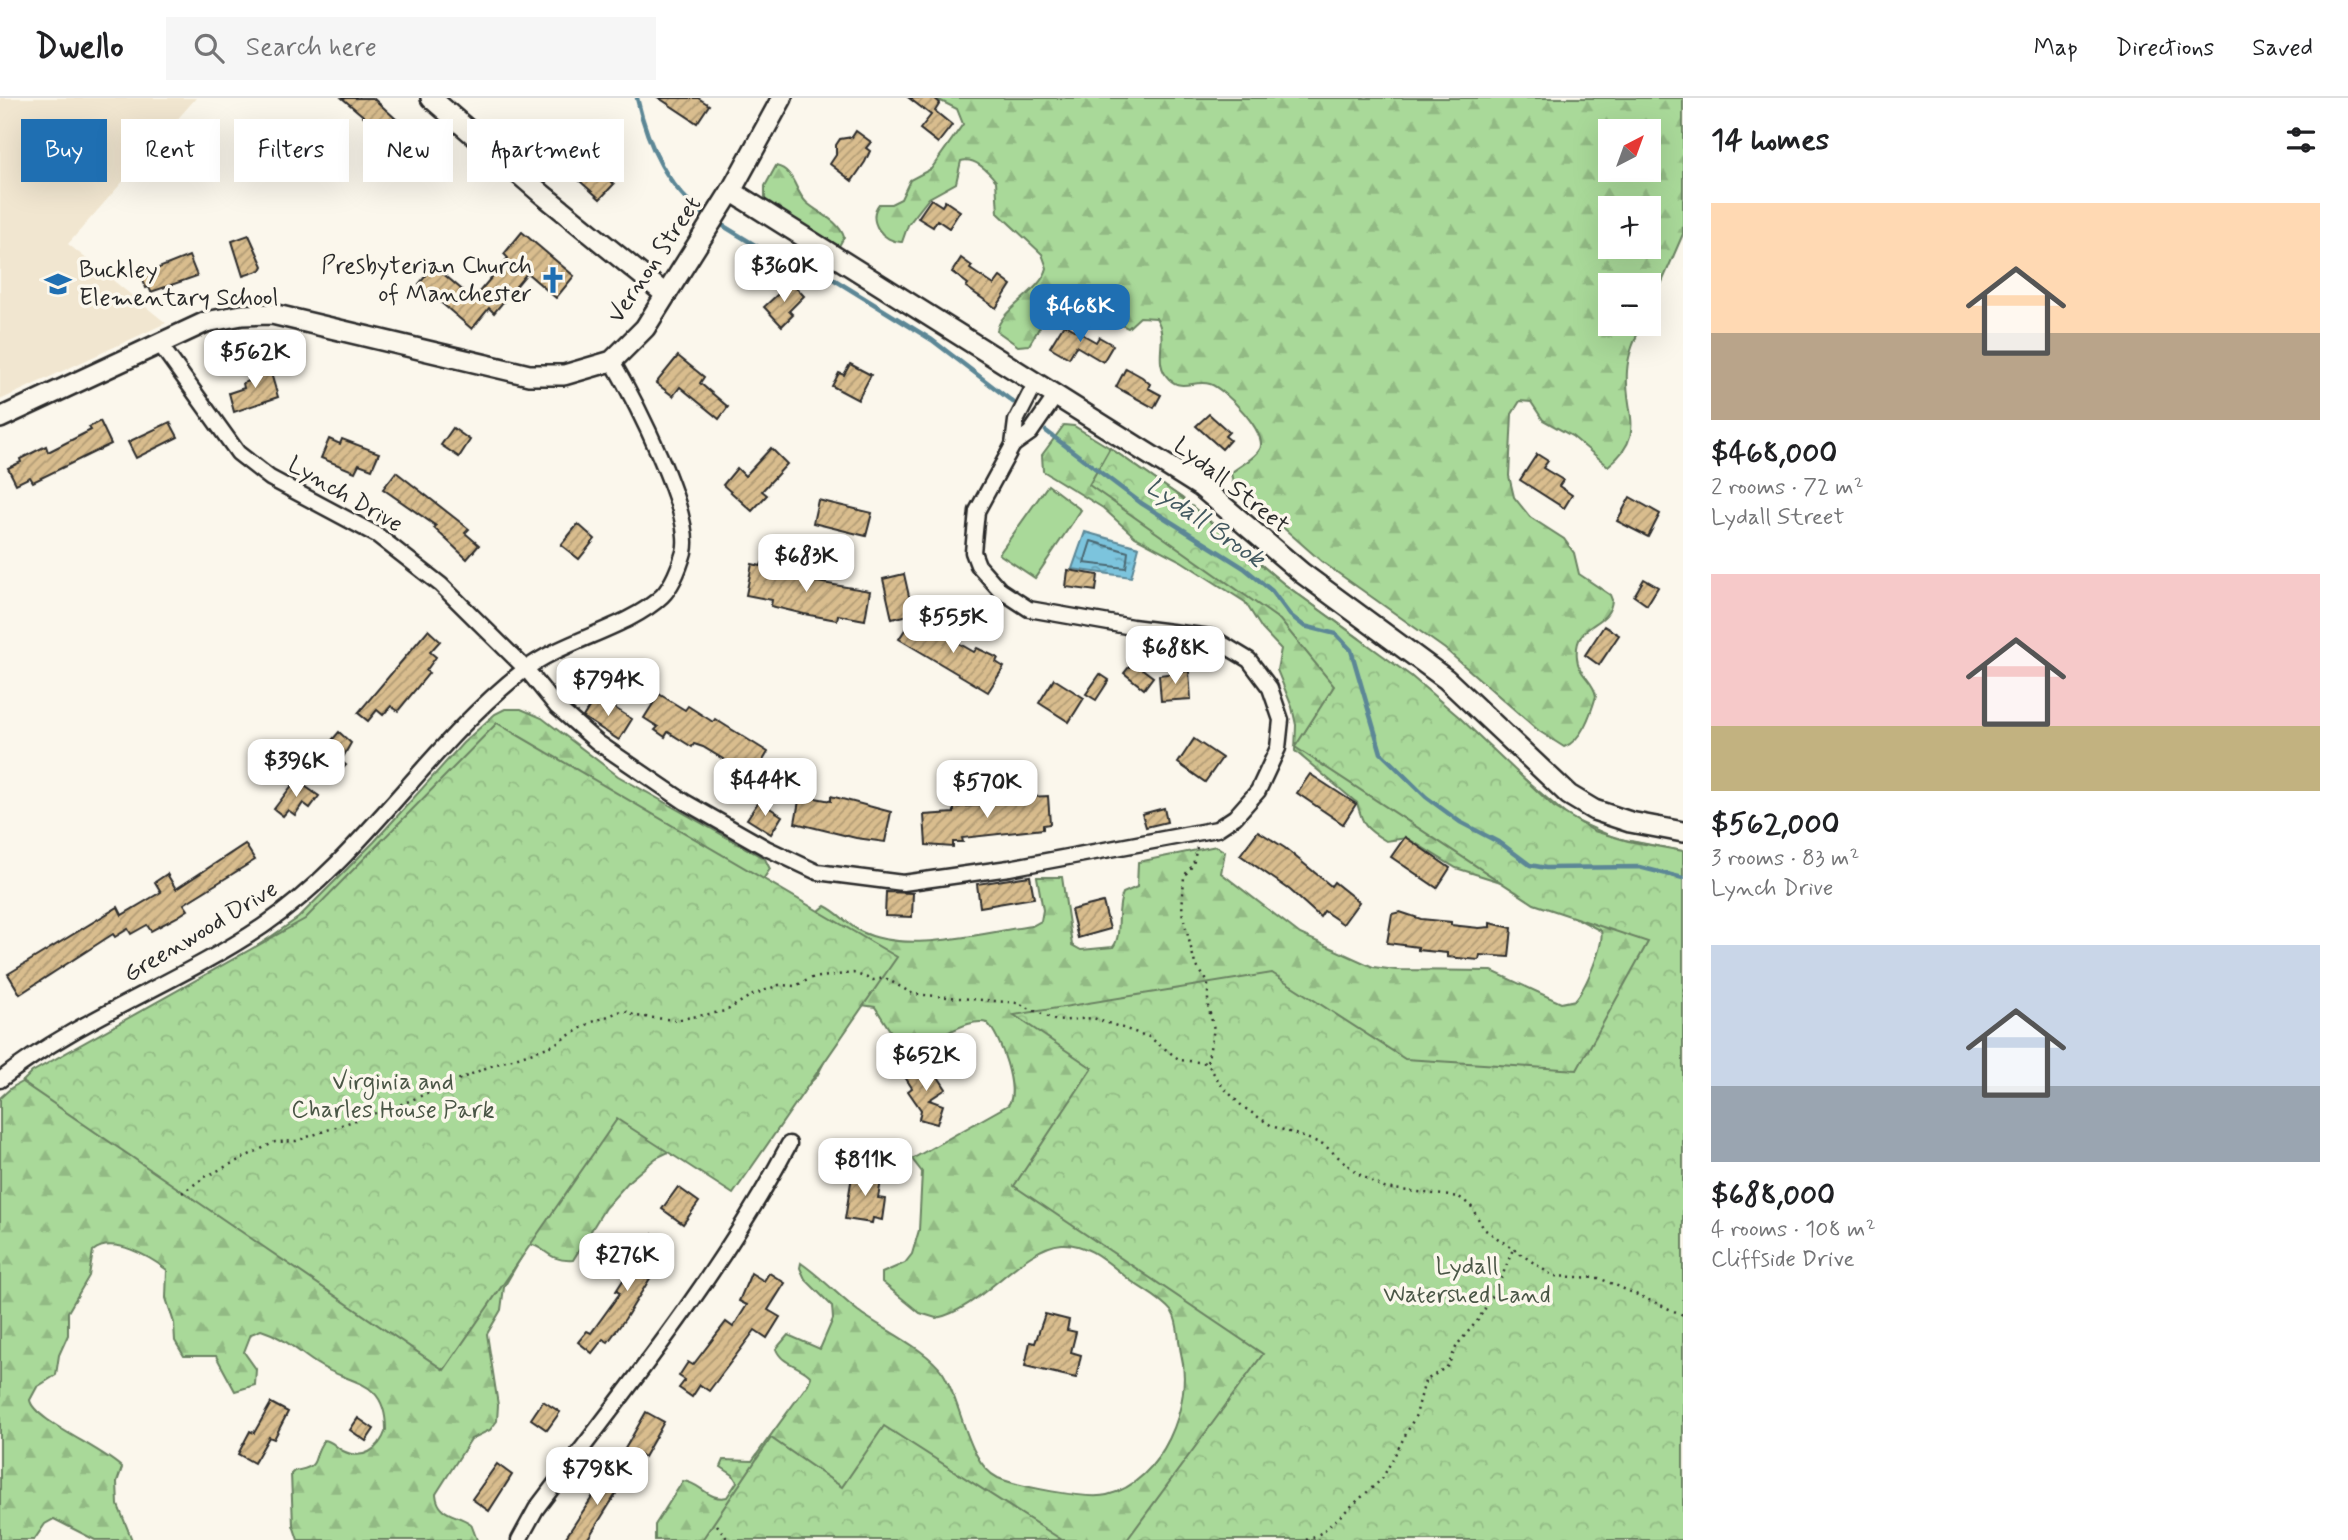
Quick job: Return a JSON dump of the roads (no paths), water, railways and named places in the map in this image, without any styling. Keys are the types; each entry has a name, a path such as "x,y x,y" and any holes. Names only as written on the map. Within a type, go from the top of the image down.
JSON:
{"street":[{"path":"431,98 665,294"},
{"name":"Vernon Street","path":"0,418 206,322 242,315 272,314 529,375 564,375 612,361 645,328 731,191 782,98"},
{"name":"Lydall Street","path":"731,191 1201,487 1302,573 1446,679 1569,795 1594,810 1630,822 1683,832"},
{"name":"Lynch Drive","path":"159,344 238,453 270,478 377,536 441,585 526,669 557,707 597,742 685,802 766,848 817,872 903,883 1009,868 1217,829 1235,817 1258,791 1278,748 1281,720 1270,688 1249,660 1211,637 1132,627 1029,609 1000,590 978,565 973,552 977,511 1013,445"},
{"name":"Greenwood Drive","path":"0,1080 74,1032 241,940 300,899 339,861 471,717 526,669 561,647 623,620 663,596 685,550 684,525 677,500 612,361"},
{"path":"1013,445 1016,421 1035,384"},
{"path":"1013,445 1030,433 1055,397"},
{"path":"519,1540 536,1509 664,1340 764,1191 789,1144"}],"water":[{"path":"1085,532 1139,547 1131,577 1072,569"}],"waterway":[{"name":"Lydall Brook","path":"637,98 647,133 661,165 682,194 709,218"},
{"name":"Lydall Brook","path":"717,222 763,250 804,261 932,340 1013,402"},
{"name":"Lydall Brook","path":"1046,431 1141,503 1244,568 1272,591 1290,615 1304,626 1336,634 1351,650 1381,753 1426,797 1460,822 1502,844 1530,865 1546,868 1639,867 1683,878"}],"place":[{"name":"Presbyterian Church of Manchester","path":"553,280"},
{"name":"Buckley Elementary School","path":"58,284"}],"park label":[{"name":"Virginia and Charles House Park","path":"393,1096"},
{"name":"Lydall Watershed Land","path":"1467,1281"}]}
